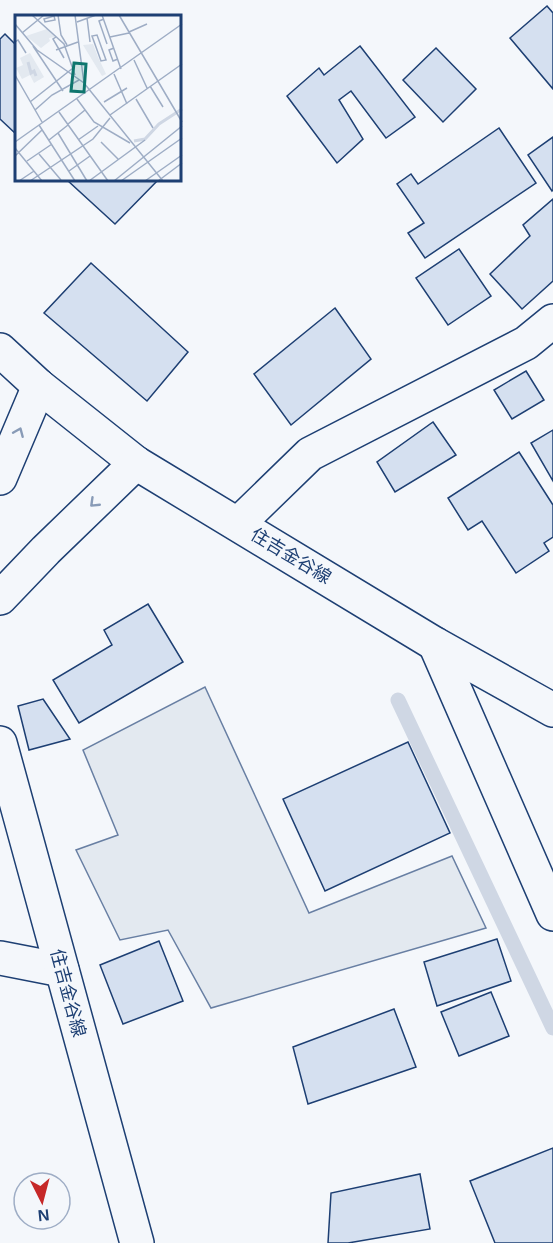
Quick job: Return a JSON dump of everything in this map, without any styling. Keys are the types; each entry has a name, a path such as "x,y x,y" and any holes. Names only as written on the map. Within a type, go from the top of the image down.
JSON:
{"main road":[{"path":"238,524 310,454 526,344 553,321"},
{"name":"住吉金谷線","path":"0,350 39,386 136,463 435,644 553,710"},
{"path":"0,477 39,386"},
{"path":"0,598 136,463"},
{"path":"435,644 553,914"},
{"name":"住吉金谷線","path":"0,743 137,1243"},
{"path":"0,958 62,970"}],"shaded area":[{"path":"205,687 309,913 452,856 486,928 211,1008 168,930 120,940 76,850 118,835 83,750"}],"building":[{"path":"547,6 553,13 553,89 510,38"},
{"path":"5,34 15,44 15,133 0,119 0,39"},
{"path":"360,46 415,117 386,138 351,91 339,100 363,139 337,163 287,96 319,68 324,75"},
{"path":"436,48 476,89 443,122 403,80"},
{"path":"499,128 536,183 425,258 408,233 424,223 397,184 411,174 418,184"},
{"path":"553,137 553,190 552,191 528,155"},
{"path":"69,182 156,182 115,224"},
{"path":"553,199 553,281 522,309 490,274 530,236 523,225"},
{"path":"459,249 491,296 448,325 416,278"},
{"path":"91,263 188,352 147,401 44,313"},
{"path":"335,308 371,359 291,425 254,374"},
{"path":"526,371 544,400 512,419 494,390"},
{"path":"433,422 456,455 395,492 377,462"},
{"path":"553,430 553,481 531,443"},
{"path":"519,452 553,505 553,537 544,543 549,551 516,573 482,521 468,530 448,498"},
{"path":"148,604 183,662 79,723 53,680 112,645 104,630"},
{"path":"43,699 70,739 29,750 18,706"},
{"path":"408,742 450,833 325,891 283,799"},
{"path":"497,939 511,981 437,1006 424,962"},
{"path":"159,941 183,1001 123,1024 100,965"},
{"path":"491,992 509,1036 459,1056 441,1012"},
{"path":"394,1009 416,1067 308,1104 293,1047"},
{"path":"553,1148 553,1243 495,1243 470,1181"},
{"path":"420,1174 430,1229 348,1243 328,1243 331,1193"}],"waterway":[{"path":"398,700 553,1028"}]}
